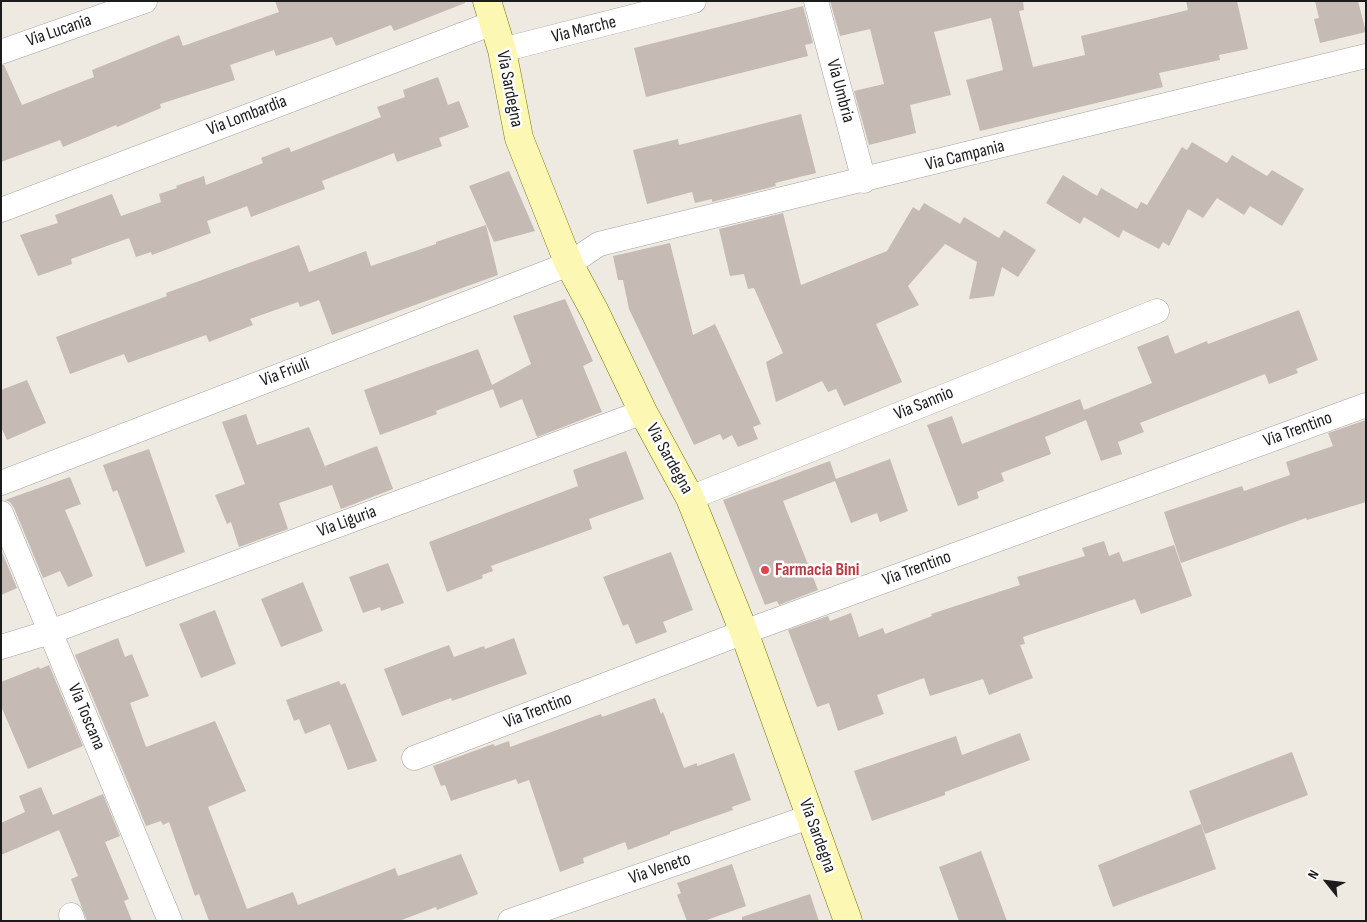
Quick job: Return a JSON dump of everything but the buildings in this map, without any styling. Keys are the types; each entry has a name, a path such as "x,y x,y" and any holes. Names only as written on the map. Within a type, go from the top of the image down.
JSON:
{"street":[{"name":"Via Lucania","path":"1,52 145,1"},
{"name":"Via Marche","path":"502,50 694,1"},
{"name":"Via Umbria","path":"816,1 864,181"},
{"name":"Via Sardegna","path":"490,12 502,50 519,138 569,264 595,312 643,412 690,498 744,632 848,921"},
{"name":"Via Lombardia","path":"1,210 490,12"},
{"name":"Via Campania","path":"569,264 599,244 864,181 1366,56"},
{"name":"Via Friuli","path":"1,483 569,264"},
{"name":"Via Sannio","path":"690,498 1157,311"},
{"name":"Via Trentino","path":"414,758 744,632 1366,405"},
{"name":"Via Liguria","path":"1,646 50,632 643,412"},
{"name":"Via Toscana","path":"1,513 170,921"},
{"name":"Via Veneto","path":"510,921 809,817"}],"place":[{"name":"Farmacia Bini","path":"765,570"}]}
